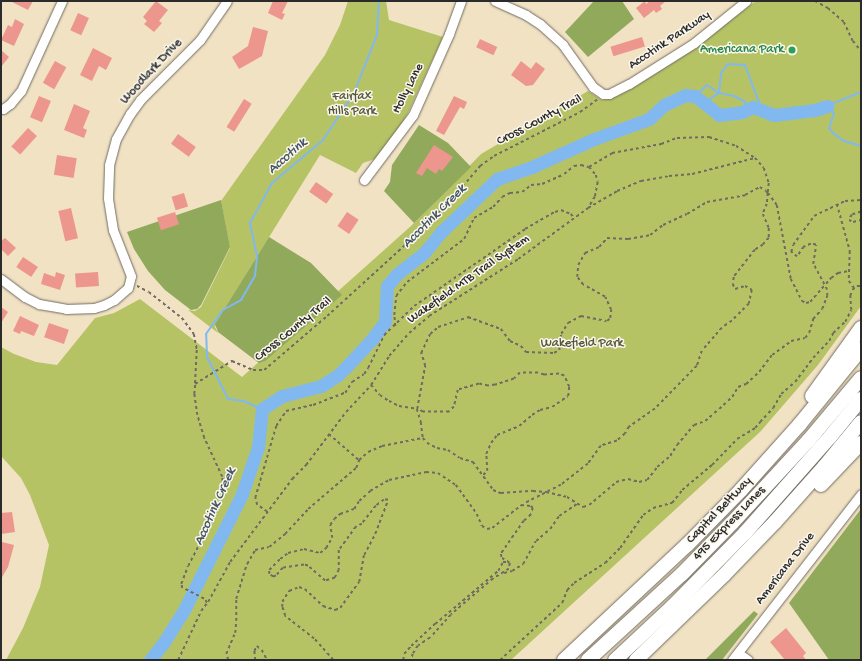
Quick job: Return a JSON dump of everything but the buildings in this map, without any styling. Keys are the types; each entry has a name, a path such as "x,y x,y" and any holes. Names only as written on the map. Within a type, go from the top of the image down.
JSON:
{"highway":[{"path":"750,481 861,328"},
{"name":"Capital Beltway","path":"564,660 687,545 750,481 800,424 861,349"},
{"name":"495 Express Lanes","path":"588,660 682,574 732,523 808,441 861,378"},
{"name":"495 Express Lanes","path":"615,660 673,606 745,533 830,437 861,399"},
{"path":"724,575 824,467 861,422"},
{"path":"636,660 724,575 824,482 861,443"}],"street":[{"path":"3,109 14,101 21,91 62,1"},
{"name":"Woodlark Drive","path":"130,282 129,270 118,247 113,230 108,198 109,165 116,139 140,100 200,40 227,1"},
{"name":"Holly Lane","path":"364,180 413,115 449,34 461,1"},
{"path":"495,1 526,15 552,34 573,58 593,87 603,94"},
{"name":"Accotink Parkway","path":"603,94 613,93 694,43 746,1"},
{"path":"1,279 14,291 39,304 74,309 94,308 104,305 123,293 130,282"},
{"name":"Americana Drive","path":"735,656 861,494"},
{"path":"735,656 748,660"}],"path":[{"path":"815,1 828,8 844,22 852,41 861,51"},
{"name":"Cross County Trail","path":"195,384 232,361 253,370 264,370 327,316 417,234 451,200 480,166 503,151 580,112 603,94"},
{"name":"Wakefield MTB Trail System","path":"333,660 314,639 285,616 282,602 289,591 299,588 304,589 323,606 335,610 340,608 358,582 364,555 375,534 388,500 384,500 376,506 362,524 356,527 339,550 339,570 335,578 325,581 308,566 304,565 283,568 276,576 273,577 269,574 269,570 280,558 288,553 304,549 320,553 326,548 332,538 330,525 334,519 340,514 354,509 359,501 370,491 389,480 426,472 438,473 456,485 477,514 482,526 487,529 492,528 524,504 561,485 588,464 601,446 617,441 625,434 629,427 655,409 697,366 702,351 722,328 732,321 749,304 752,290 745,286 735,289 733,284 734,277 755,250 763,245 769,238 769,228 763,214 767,204 769,183 764,168 755,158 736,146 709,137 677,138 661,144 612,153 589,167"},
{"name":"Wakefield MTB Trail System","path":"207,603 230,562 267,512 329,434 371,385 389,356 409,333 429,316 518,259 588,208 617,191 642,182 669,176 692,174 755,158"},
{"name":"Wakefield MTB Trail System","path":"395,326 394,315 396,296 407,282 464,238 474,218 493,207 502,197 522,192 531,185 542,184 564,174 574,166 581,165 589,167 596,175 598,182 595,197 588,208"},
{"name":"Wakefield MTB Trail System","path":"423,438 422,422 417,409 425,366 421,353 430,334 438,327 468,317 501,329 510,342 521,346 526,352 554,353 559,350 561,334 568,323 581,316 607,321 610,318 611,310 605,297 583,285 577,277 578,265 585,253 599,247 607,238 628,239 650,234 663,225 687,214 707,202 745,195 760,187 768,193 777,205 791,279 802,301 806,303 810,302 838,273 849,270"},
{"path":"228,660 226,654 235,633 236,599 250,556 255,550 269,547 285,534 308,509 356,468 359,460 368,452 382,446 423,438 437,448 448,450 460,458 473,462 493,490 501,493 533,490 546,492 567,497 583,507 589,505 616,482 628,479 639,482 647,480 657,467 670,456 694,425 706,421 732,397 738,387 746,384 759,372 772,355 791,340 805,338 809,333 813,319 822,309 827,296 825,285 813,264 816,245 811,244 804,247 797,257 791,252 802,231 814,216 845,201 861,200"},
{"path":"838,204 850,251 849,281 854,288"},
{"name":"Wakefield MTB Trail System","path":"267,512 257,505 255,498 276,426 286,411 313,405 345,393 352,382 364,374 381,340 414,306 525,230 561,210 571,214 574,218"},
{"path":"861,212 852,215 849,220 853,222 861,220"},
{"path":"130,282 149,292 182,318 194,334 197,350 194,394 197,415 204,438 220,471 223,487 217,510 188,566 181,584 183,589 204,599 207,603 200,611 178,660"},
{"path":"500,660 562,603 567,590 574,583 605,563 620,548 643,515 653,508 672,503 682,490 712,465 737,439 755,428 773,408 781,394 795,382 813,358 829,341 833,333 849,317 851,310 850,296 854,288 861,286"},
{"path":"371,385 380,395 399,406 417,409 428,413 449,412 454,407 458,390 479,384 488,386 495,385 514,379 520,373 538,373 544,375 559,374 564,376 569,386 568,396 552,407 532,414 520,426 497,435 486,454 487,471 483,475"},
{"path":"329,434 359,460"},
{"path":"509,562 502,558 501,554 524,521 530,515 533,508 524,504"},
{"path":"502,573 512,571 523,564 536,540 550,529 559,516 577,504"},
{"path":"403,660 404,654 411,646 498,571 503,562 509,562"},
{"path":"410,660 412,654 418,646 430,638 450,615 508,569 511,565 509,562"},
{"path":"255,660 254,651 257,646 262,650 266,660"}],"green space":[{"name":"Fairfax Hills Park","path":"348,1 386,1 389,20 443,37 408,113 394,137 378,158 363,163 356,173 320,155 217,321 215,327 218,333 188,310 195,311 201,307 230,248 221,201 325,55 340,25"},
{"path":"594,1 622,1 634,19 588,57 565,32"},
{"name":"Wakefield Park","path":"756,1 861,1 861,306 818,365 760,432 511,660 6,660 23,628 40,587 49,545 30,495 21,478 1,456 1,347 14,354 36,362 57,365 95,318 114,313 140,299 242,377 411,226 481,154 588,91 602,100 617,96 691,50"},
{"path":"419,125 448,143 471,167 414,223 384,191 390,182 392,165"},
{"path":"221,200 230,247 201,305 197,309 191,310 165,290 148,271 134,249 127,232"},
{"path":"269,237 311,263 342,295 265,361 259,363 218,332 215,324"},
{"path":"861,509 861,660 829,660 789,603"},
{"path":"754,611 758,614 722,660 705,660"}],"waterway":[{"name":"Accotink","path":"262,409 243,401 228,399 207,357 206,334 223,310 241,300 255,276 257,256 250,223 272,183 323,140 354,93 377,35 379,1"},
{"name":"Accotink Creek","path":"704,103 719,93 721,73 728,64 745,65 762,111"},
{"name":"Accotink Creek","path":"695,96 707,85 719,93 734,96 744,101 749,109"},
{"path":"861,92 827,106 834,113 829,128 834,134 844,141 861,146"},
{"name":"Accotink Creek","path":"150,660 164,642 185,608 242,494 258,447 262,409 282,396 321,386 338,375 372,339 385,322 387,286 397,274 424,253 441,232 497,179 534,166 594,139 649,119 664,105 685,95 695,96 719,115 742,112 753,107 774,115 815,110 827,106"}],"place":[{"name":"Americana Park","path":"792,50"}]}
